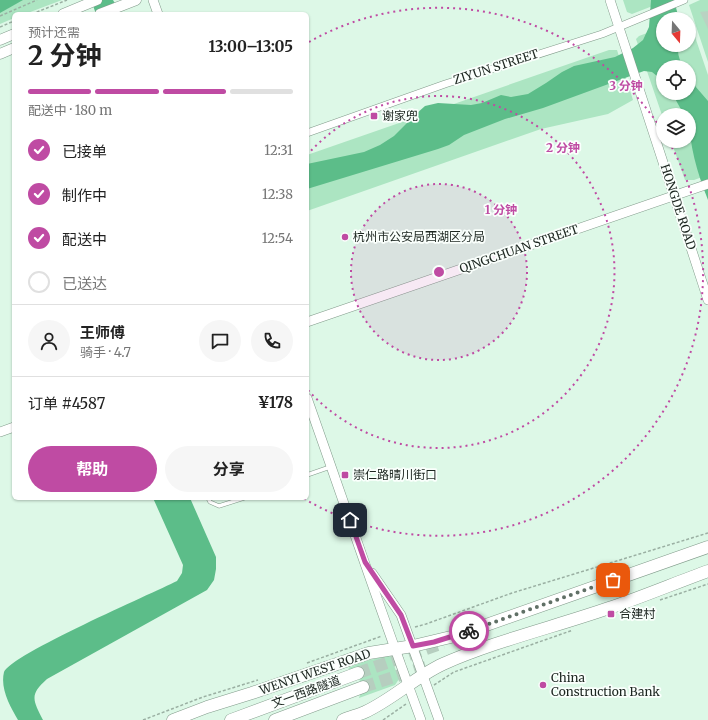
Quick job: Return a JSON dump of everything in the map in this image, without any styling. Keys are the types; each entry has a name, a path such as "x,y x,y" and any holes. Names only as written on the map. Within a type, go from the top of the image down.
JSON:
{"main road":[{"path":"105,12 136,0"},
{"path":"68,12 93,2"},
{"path":"0,40 12,35"},
{"path":"0,54 12,49"},
{"name":"WENYI WEST ROAD","path":"173,720 351,658 369,653 413,646 454,636 708,547"},
{"path":"343,720 366,712 408,686 422,675 462,656 608,608 708,571"},
{"name":"文一西路隧道","path":"231,720 358,673"},
{"name":"文一西路隧道","path":"275,720 364,687"}],"street":[{"path":"153,0 157,12"},
{"name":"HONGDE ROAD","path":"610,0 708,300"},
{"name":"ZIYUN STREET","path":"309,132 444,84 602,34 683,0"},
{"name":"QINGCHUAN STREET","path":"309,321 708,184"},
{"path":"309,404 365,562 388,634 421,720"},
{"path":"0,432 12,428"},
{"path":"365,562 401,615 439,720"}],"lane":[{"path":"309,474 331,466"},
{"path":"209,500 210,502 219,506 238,500"}],"path":[{"path":"0,16 37,0"},
{"path":"37,12 68,0"},
{"path":"0,26 12,22"},
{"path":"406,629 426,624 512,593 708,534"},
{"path":"656,602 708,584"},
{"path":"428,690 454,672 573,630"},
{"path":"307,663 388,634"},
{"path":"143,720 203,697 263,679"},
{"path":"383,720 413,700"}],"shaded area":[{"path":"0,0 62,0 30,12 12,12 12,19 0,24"},
{"path":"0,0 23,0 0,13"},
{"path":"91,0 113,0 120,12 95,12"},
{"path":"623,0 668,0 632,14 627,12"},
{"path":"651,0 674,0 677,12 656,12 656,52 678,52 680,60 656,60 656,75 652,72 644,71 543,108 505,119 464,135 449,145 438,149 309,188 309,164 364,152 380,145 394,136 425,106 438,103 471,105 482,103 501,95 511,97 528,94 574,66 615,57 633,48 643,40 649,27"},
{"path":"700,0 708,0 708,62 696,26 696,12 691,12 689,5"},
{"path":"656,30 656,52 696,52 696,40 708,75 708,175 694,180 685,180 674,148 696,148 696,108 660,108 657,100 696,100 696,60 656,60 656,98 636,39 639,36"},
{"path":"609,50 617,50 633,100 608,114 541,129 309,210 309,154"},
{"path":"696,87 708,101 708,200 700,179 692,148 696,148 696,108 680,108 676,100 696,100"},
{"path":"154,500 191,500 216,557 214,580 207,590 47,679 37,689 34,698 43,720 18,720 6,697 3,685 4,672 13,663 55,639 177,581 182,573 183,565"},
{"path":"388,656 391,657 399,679 395,685 359,698 361,688 360,680 348,668 365,661"}],"building":[{"path":"708,11 708,29 700,12"}],"tunnel":[{"path":"358,673 443,643"},
{"path":"363,687 431,665"}],"way so far":[{"path":"469,631 613,580"}],"place":[{"name":"谢家兜","path":"374,116"},
{"name":"杭州市公安局西湖区分局","path":"345,237"},
{"name":"崇仁路晴川街口","path":"345,475"},
{"name":"合建村","path":"611,614"},
{"name":"China Construction Bank","path":"543,685"}],"route":[{"path":"350,520 365,562 401,615 413,646 434,642 469,631"}]}
